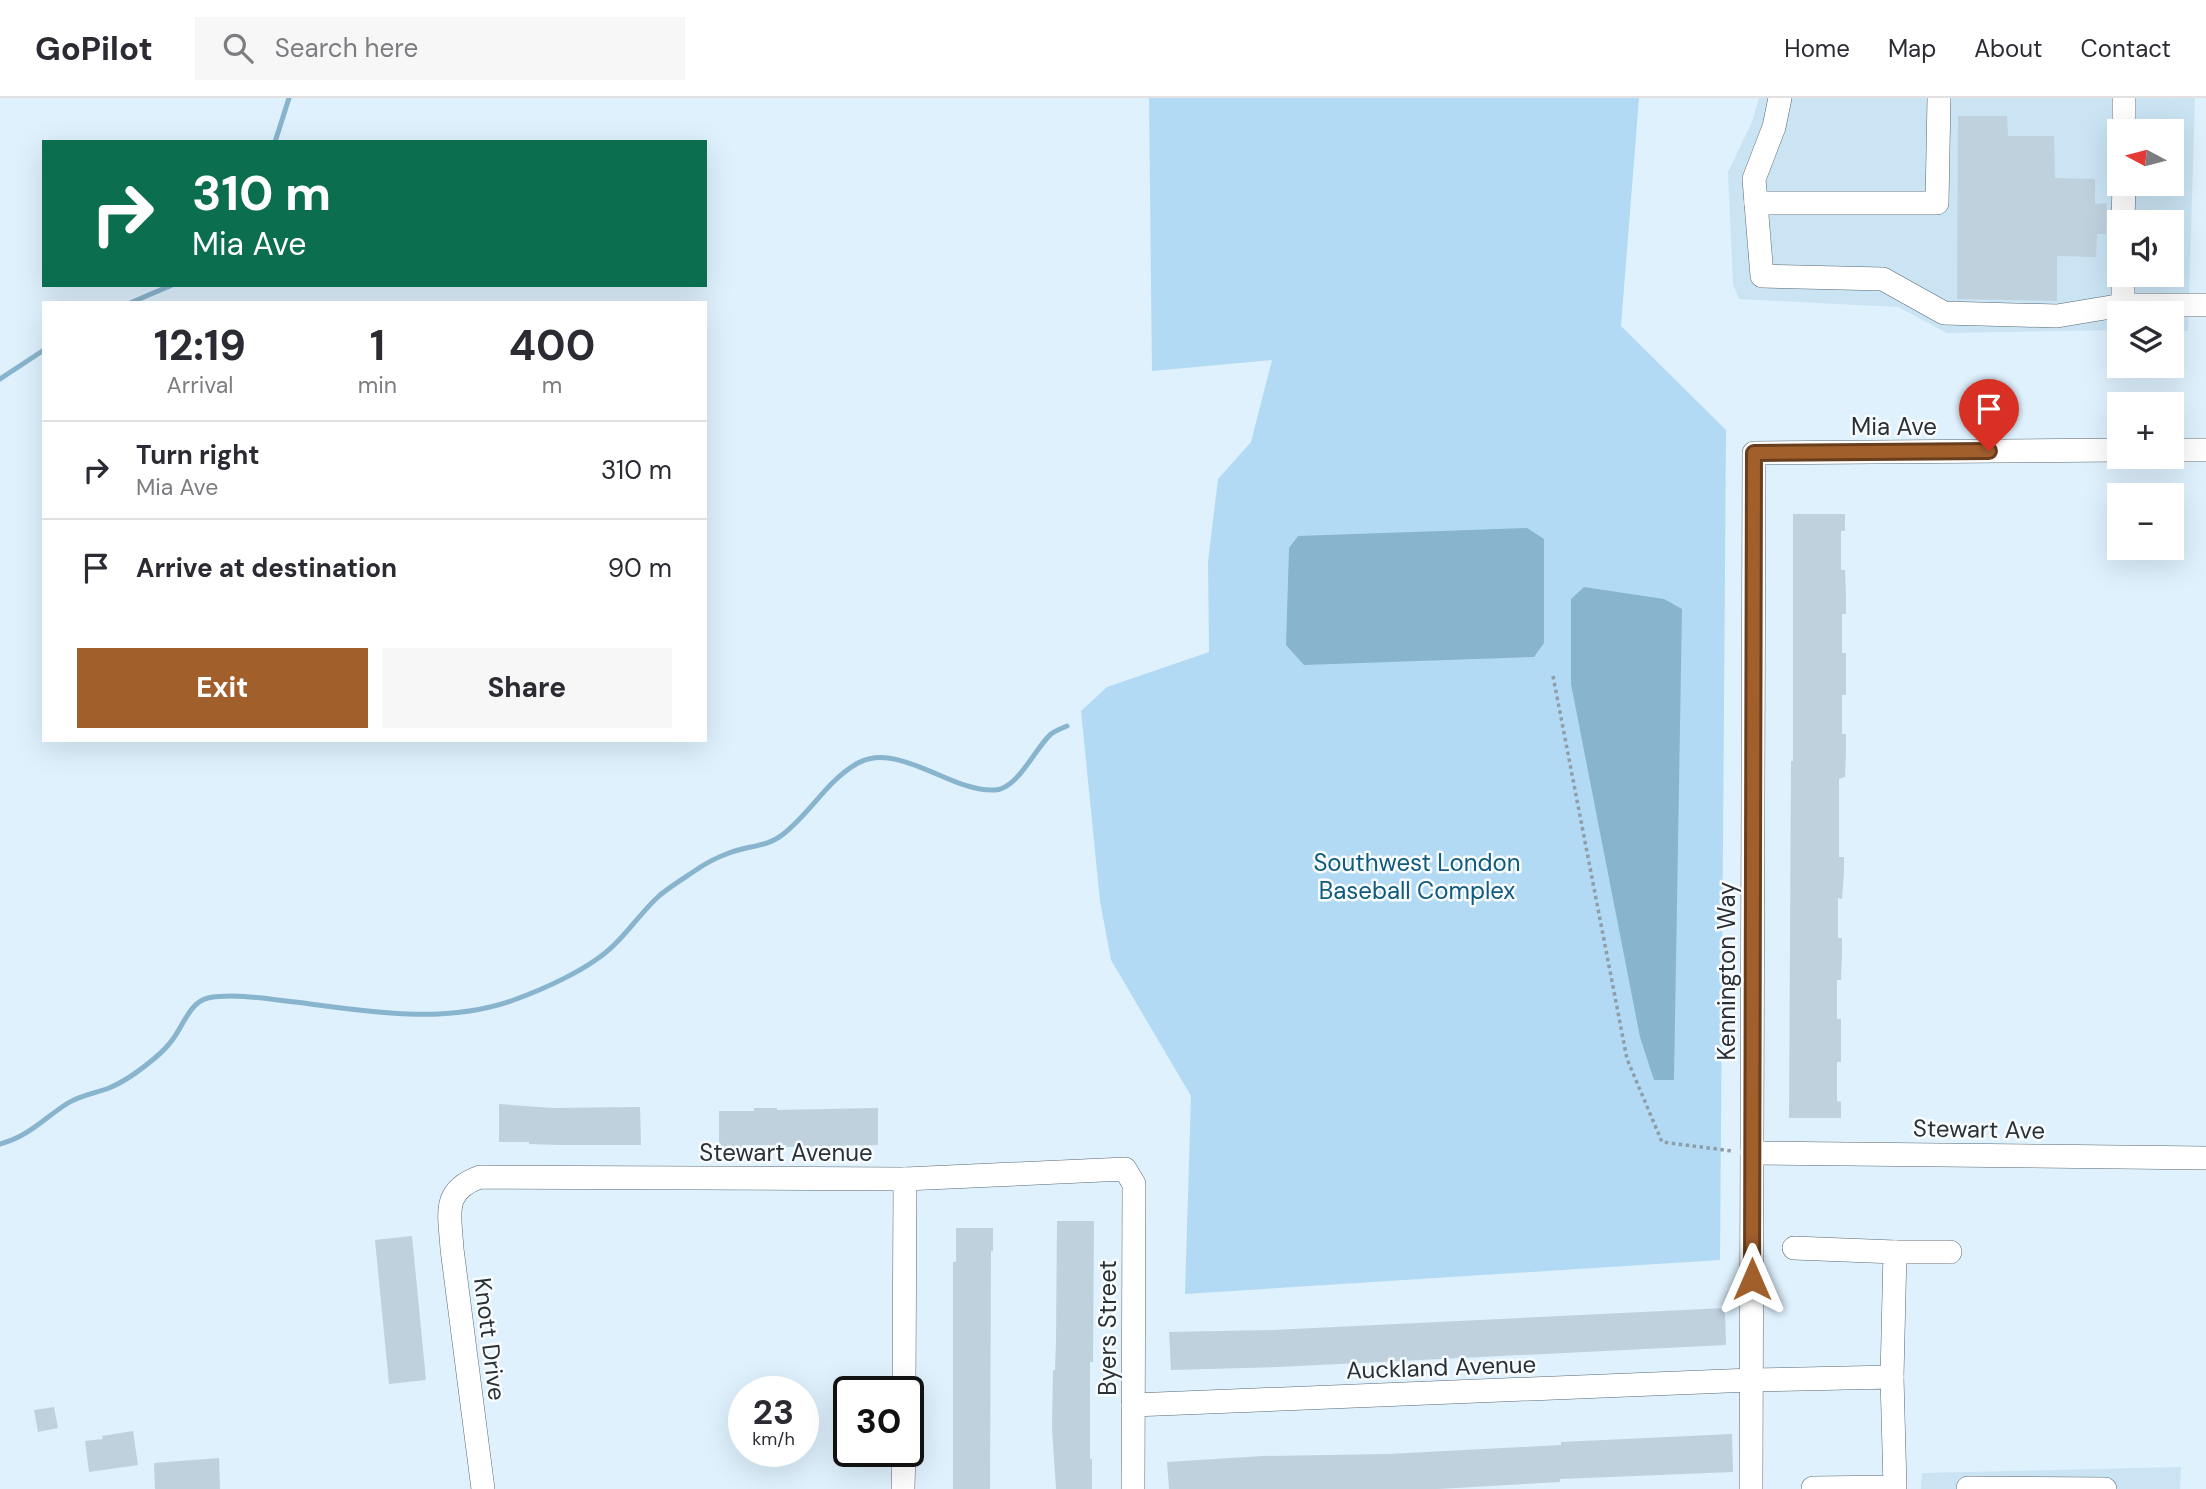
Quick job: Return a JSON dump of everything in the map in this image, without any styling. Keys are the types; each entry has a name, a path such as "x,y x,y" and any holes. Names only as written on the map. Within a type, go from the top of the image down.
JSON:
{"street":[{"path":"1780,98 1774,127 1754,179 1762,276 1883,279 1944,313 2057,316 2107,307"},
{"path":"1756,202 1937,203 1939,98"},
{"path":"2124,98 2124,119"},
{"path":"2184,305 2206,305"},
{"name":"Mia Ave","path":"1754,453 2107,450"},
{"path":"2184,450 2206,450"},
{"name":"Kennington Way","path":"1751,1489 1754,453"},
{"name":"Stewart Ave","path":"1752,1153 2206,1158"},
{"name":"Stewart Avenue","path":"453,1195 464,1182 480,1177 905,1179 1125,1169"},
{"name":"Byers Street","path":"1125,1169 1133,1184 1133,1489"},
{"path":"904,1376 905,1179"},
{"name":"Knott Drive","path":"453,1195 450,1213 459,1313 483,1489"},
{"path":"1794,1248 1950,1252"},
{"path":"1813,1488 1895,1487 1892,1377 1895,1252"},
{"name":"Auckland Avenue","path":"1133,1405 1751,1380 1892,1377"},
{"path":"903,1489 904,1467"},
{"path":"1968,1488 2105,1489"}],"path":[{"path":"1553,676 1627,1059 1662,1142 1752,1153"}],"shaded area":[{"path":"1759,98 2195,98 2188,331 2184,330 2184,301 2107,301 2107,330 1947,333 1898,307 1739,299 1733,284 1728,172 1752,122"},
{"path":"1527,528 1544,539 1544,643 1534,657 1304,665 1286,645 1289,548 1298,536"},
{"path":"1584,587 1664,599 1682,609 1674,1080 1654,1080 1640,1037 1571,684 1571,599"},
{"path":"2181,1467 2180,1489 1921,1489 1922,1473"}],"green space":[{"name":"Southwest London Baseball Complex","path":"1149,98 1639,98 1621,326 1726,430 1720,1260 1185,1294 1191,1096 1111,960 1100,901 1081,711 1107,687 1209,652 1208,562 1218,479 1251,442 1272,360 1152,371"}],"building":[{"path":"1958,116 2007,116 2008,136 2054,136 2055,178 2095,179 2095,204 2107,203 2106,234 2097,234 2096,257 2057,256 2057,301 1957,299"},
{"path":"1793,514 1845,514 1845,531 1841,531 1841,570 1845,570 1846,597 1846,614 1842,614 1846,695 1842,695 1842,734 1846,734 1846,751 1845,777 1839,779 1839,857 1844,857 1844,872 1842,899 1838,898 1838,938 1842,938 1842,954 1841,980 1837,980 1841,1062 1837,1062 1837,1101 1841,1102 1841,1118 1789,1118"},
{"path":"499,1104 552,1108 640,1107 641,1145 499,1142"},
{"path":"754,1108 878,1108 878,1145 742,1145 742,1149 719,1149 719,1111 754,1111"},
{"path":"1057,1221 1094,1221 1093,1362 1090,1362 1092,1489 1056,1489 1052,1428"},
{"path":"956,1228 993,1228 990,1489 953,1489 953,1262 956,1262"},
{"path":"412,1236 426,1380 389,1384 375,1240"},
{"path":"1725,1308 1726,1345 1171,1370 1169,1332 1273,1330"},
{"path":"54,1407 58,1428 38,1432 34,1410"},
{"path":"133,1431 138,1465 89,1472 85,1441"},
{"path":"1732,1434 1733,1472 1560,1479 1560,1482 1438,1489 1169,1489 1167,1462 1263,1456 1388,1454"},
{"path":"219,1458 220,1489 155,1489 154,1463"}],"waterway":[{"path":"276,140 289,98"},
{"path":"135,301 167,287"},
{"path":"0,379 42,351"},
{"path":"0,1144 28,1131 73,1100 109,1088 128,1078 167,1046 192,1009 202,1000 240,996 403,1014 457,1013 511,1001 551,985 604,954 660,895 704,865 736,851 770,842 782,835 837,778 858,763 874,758 891,758 961,784 995,790 1003,788 1019,776 1045,740 1067,726"}],"route":[{"path":"1752,1279 1754,453 1989,451"}]}
